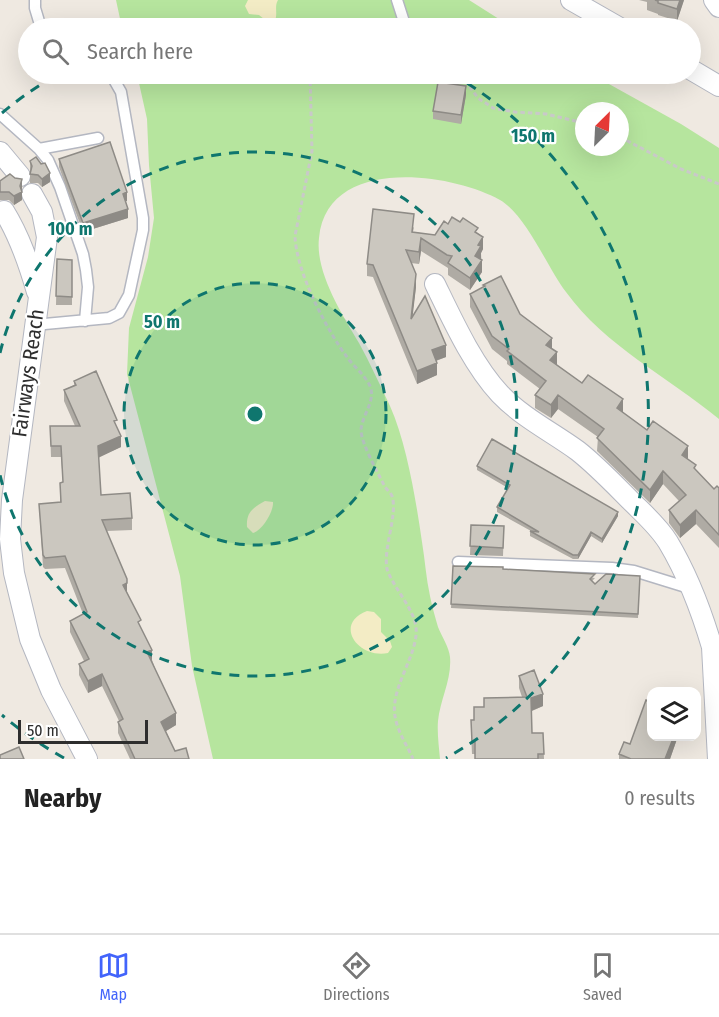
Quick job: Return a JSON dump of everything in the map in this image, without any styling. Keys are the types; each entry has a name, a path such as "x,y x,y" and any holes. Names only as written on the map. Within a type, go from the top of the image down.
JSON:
{"street":[{"path":"571,0 602,18"},
{"path":"714,0 719,8"},
{"path":"701,75 719,86"},
{"path":"0,152 20,176"},
{"name":"Fairways Reach","path":"32,194 42,212 46,237 12,500 10,539 14,573 30,639 51,690 87,759"},
{"name":"Fairways Reach","path":"4,211 14,227 27,259 38,295"},
{"path":"435,284 453,322 498,393 514,408 578,451 602,472 656,527 680,564 712,647 718,759"}],"lane":[{"path":"35,0 38,18"},
{"path":"397,0 401,18"},
{"path":"34,325 109,318 115,316 123,307 129,295 143,230 143,218 121,92 117,84"},
{"path":"0,114 48,160 60,188 83,254 88,287 85,321"},
{"path":"39,149 98,138"},
{"path":"458,562 612,568 634,571 689,588"}],"path":[{"path":"392,18 400,15"},
{"path":"310,84 312,151 295,237 296,247 305,279 330,332 371,390 361,430 372,459 392,497 385,562 416,624 413,646 394,710 398,727 413,759"},
{"path":"467,84 478,98 493,108 546,114 575,121"},
{"path":"629,142 681,169 719,184"}],"green space":[{"path":"116,0 469,0 497,18 120,18"},
{"path":"139,84 609,84 719,148 719,419 599,329 566,292 519,217 500,200 478,190 451,183 422,178 393,178 366,183 343,194 327,212 319,238 321,265 331,292 367,358 396,421 414,491 432,604 438,627 449,653 449,673 438,721 440,759 213,759 192,666 180,576 127,374 129,328 148,257 154,218 147,119"}],"sand":[{"path":"248,0 278,0 276,18 263,18 259,15 249,14 245,6"},
{"path":"265,501 273,502 272,510 264,525 253,533 247,527 249,514"},
{"path":"367,611 374,612 381,619 381,632 390,641 392,647 388,653 367,651 354,639 351,632 352,624 357,617"}],"building":[{"path":"655,0 680,0 677,9"},
{"path":"438,84 466,86 461,115 433,111"},
{"path":"110,142 127,192 123,194 128,209 83,223 59,159"},
{"path":"36,157 41,164 45,163 50,173 42,179 38,175 30,174 32,166 30,161"},
{"path":"10,174 22,179 20,186 22,192 14,196 9,192 0,192 0,181"},
{"path":"373,209 414,214 412,232 435,235 444,221 448,224 452,217 460,222 463,218 478,228 475,232 483,237 475,256 482,260 470,278 448,263 452,256 421,238 419,252 406,250 416,274 411,319 425,296 446,345 432,350 437,363 417,371 373,265 367,264"},
{"path":"57,259 72,260 72,297 56,296"},
{"path":"501,276 520,314 552,338 546,345 557,352 550,360 582,383 588,375 623,399 617,408 647,430 653,421 688,446 682,455 696,465 694,468 714,489 717,486 719,488 719,535 696,510 680,525 669,510 686,495 663,471 650,490 597,438 604,429 558,395 551,405 535,395 546,381 507,351 509,349 492,336 470,294"},
{"path":"96,371 117,420 114,421 121,436 98,446 101,495 130,493 132,518 102,520 127,579 127,583 123,585 141,620 138,622 152,650 147,652 176,713 161,722 175,751 186,748 189,759 135,759 118,722 123,719 102,674 88,681 79,664 89,659 70,621 87,612 65,556 45,558 43,555 39,504 61,502 60,483 63,482 61,446 51,446 50,426 80,426 64,390 76,385 74,381"},
{"path":"492,439 618,512 602,539 591,532 578,555 573,555 530,531 539,532 497,507 510,485 477,466"},
{"path":"471,525 504,526 503,548 470,546"},
{"path":"453,566 503,567 503,569 595,574 590,579 595,584 606,574 640,576 638,614 451,604"},
{"path":"534,670 543,694 531,698 532,733 543,733 544,754 538,754 538,759 475,759 471,720 474,720 474,707 484,707 484,698 527,697 519,676"},
{"path":"646,700 647,741 672,741 665,759 631,759 619,754 624,742 630,744"},
{"path":"19,747 24,759 0,759 0,755"}]}
